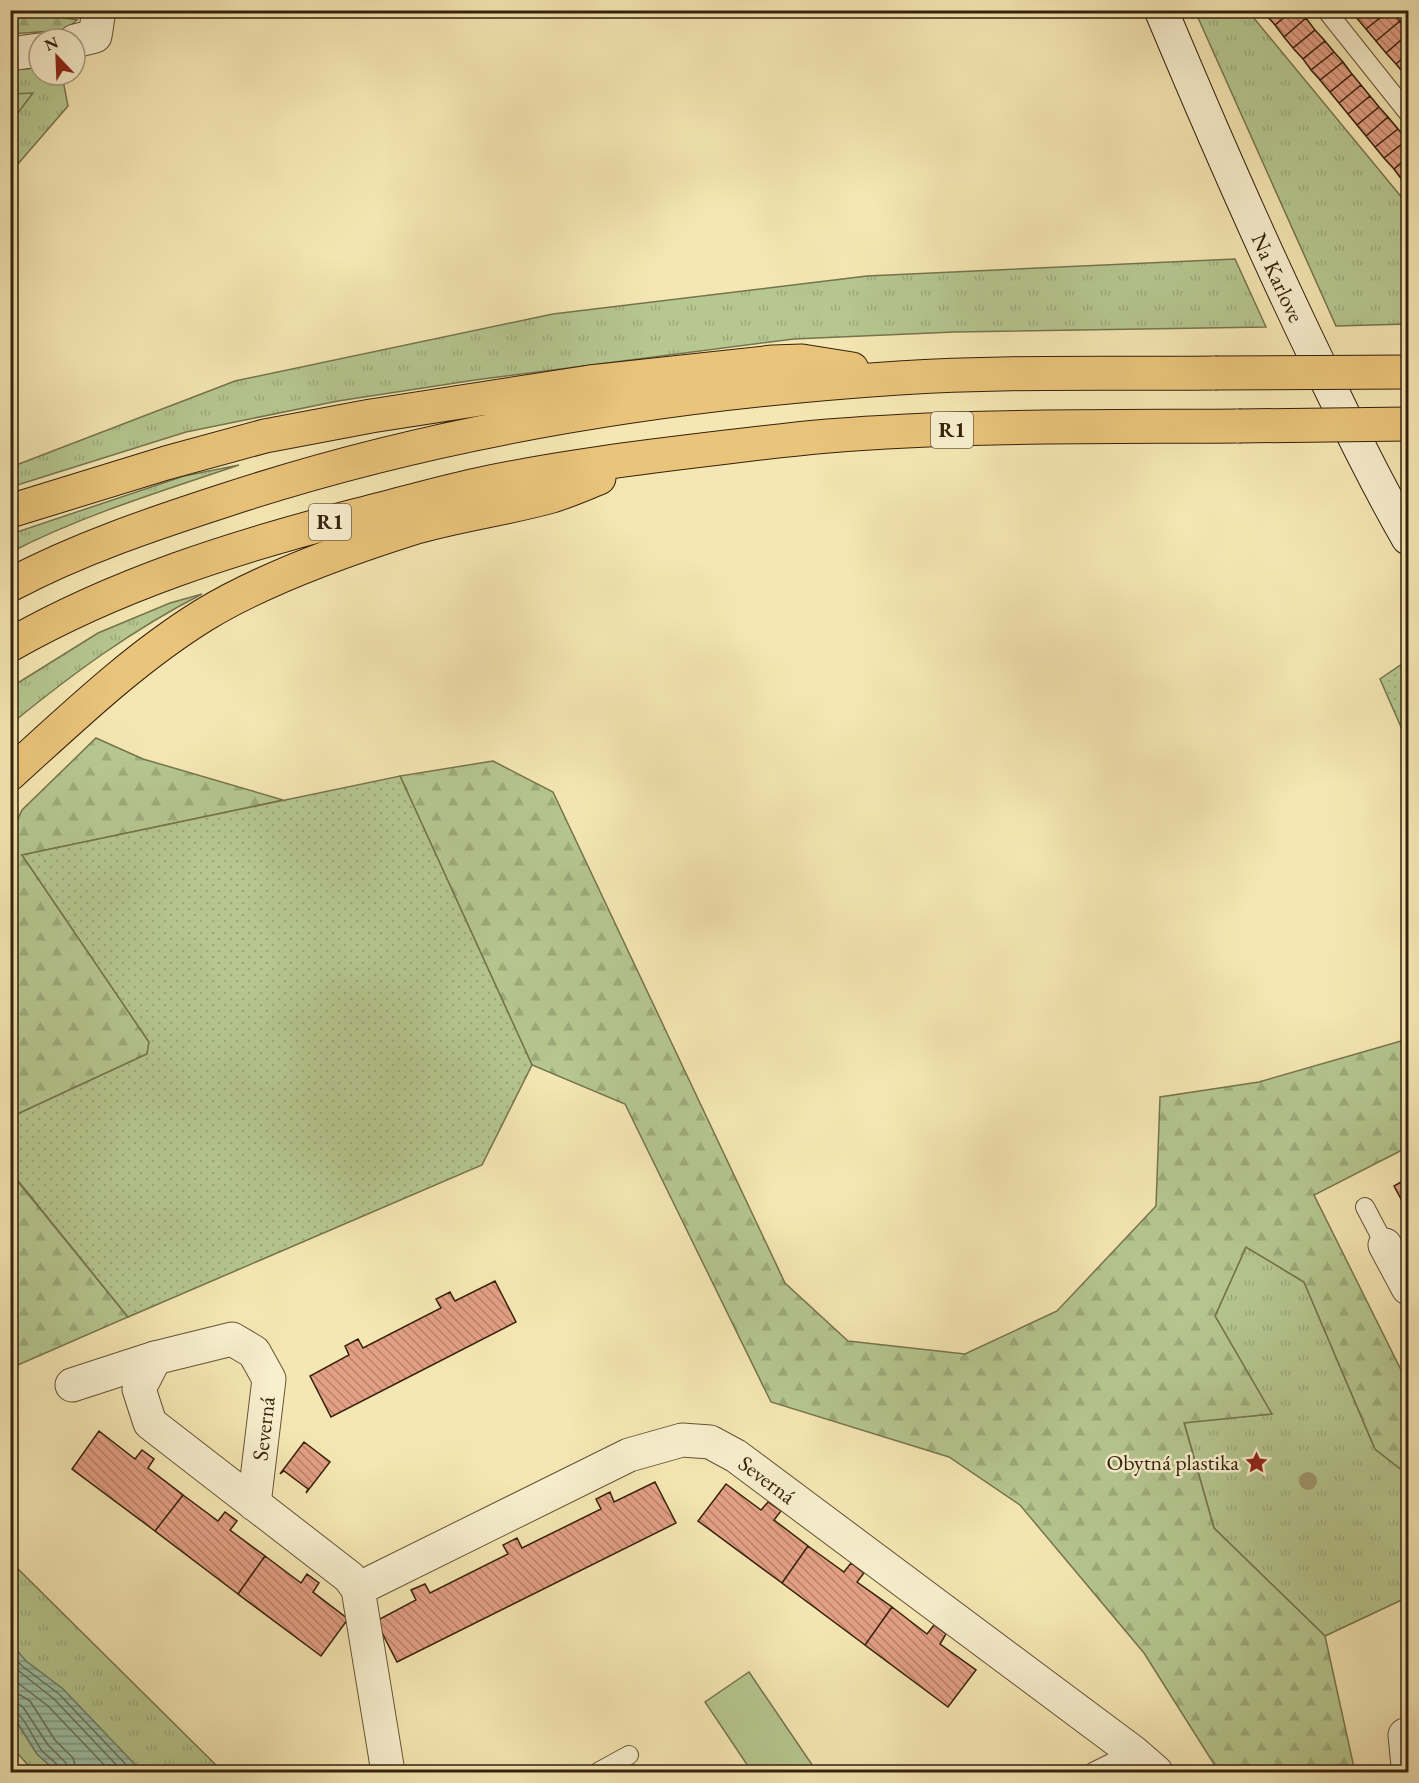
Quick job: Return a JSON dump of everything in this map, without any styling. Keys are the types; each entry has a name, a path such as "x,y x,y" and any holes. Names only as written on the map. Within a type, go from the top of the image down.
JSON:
{"highway":[{"path":"10,511 166,463 265,436 371,416 590,382 773,362 802,361 902,378"},
{"name":"R1","path":"10,585 109,540 276,483 437,442 565,416 763,389 902,378 1010,374 1408,372"},
{"name":"R1","path":"10,645 46,624 105,597 174,570 318,526 477,485 561,470 666,454 828,436 1010,427 1408,424"},
{"path":"10,774 88,704 152,651 205,614 256,587 338,554 411,529 553,496 666,454"}],"street":[{"name":"Na Karlove","path":"1161,10 1216,142 1288,300 1373,477 1408,538"},
{"path":"10,54 27,52"},
{"path":"1385,1245 1408,1288"},
{"name":"Severná","path":"72,1385 155,1358 232,1340 254,1352 269,1379 254,1504"},
{"name":"Severná","path":"155,1358 140,1389 150,1423 349,1577 358,1589 629,1455 682,1440 710,1442 736,1456 1145,1762"},
{"path":"358,1589 387,1773"}],"lane":[{"path":"1326,10 1408,113"},
{"path":"1365,1207 1385,1245"},
{"path":"598,1773 629,1755"},
{"name":"Severná","path":"1093,1773 1145,1762"}],"green space":[{"path":"11,11 26,11 77,20 69,27 27,27 27,33 11,34"},
{"path":"1195,11 1248,11 1408,205 1408,324 1336,326"},
{"path":"27,69 27,87 64,87 68,106 11,172 10,70"},
{"path":"33,93 11,122 11,94"},
{"path":"1235,259 1266,327 954,332 794,339 475,380 338,401 186,432 11,487 11,467 235,381 553,314 867,276"},
{"path":"239,465 94,515 11,552 11,534 184,476"},
{"path":"202,594 151,622 103,654 11,724 11,687 98,633 170,603"},
{"path":"1408,660 1408,743 1380,679"},
{"path":"96,738 143,759 283,800 22,855 149,1042 147,1054 11,1117 10,837 22,810"},
{"path":"493,761 553,792 785,1283 848,1341 965,1354 1057,1311 1156,1206 1160,1097 1259,1082 1408,1039 1408,1147 1314,1195 1408,1384 1408,1475 1375,1449 1304,1282 1246,1247 1215,1316 1272,1414 1184,1423 1214,1528 1325,1636 1355,1772 1219,1772 1144,1653 1020,1505 949,1457 771,1402 625,1104 532,1065 400,776"},
{"path":"400,776 532,1065 482,1165 128,1317 11,1172 11,1117 147,1054 149,1042 22,855"},
{"path":"10,1172 128,1317 11,1368 10,1368"},
{"path":"1246,1247 1304,1282 1375,1449 1408,1475 1408,1597 1325,1636 1214,1528 1184,1422 1271,1414 1215,1316"},
{"path":"11,1562 223,1772 142,1772 63,1689 26,1661 11,1644"},
{"path":"749,1672 817,1772 752,1772 705,1702"},
{"path":"10,1712 37,1754 57,1772 34,1772 11,1746"}],"water":[{"path":"11,1644 26,1661 63,1689 142,1772 57,1772 37,1754 11,1712"}],"building":[{"path":"1271,10 1293,10 1275,25 1266,15"},
{"path":"1293,10 1300,10 1306,18 1284,37 1275,25"},
{"path":"1365,10 1390,10 1366,29 1356,17"},
{"path":"1390,10 1400,21 1376,41 1366,29"},
{"path":"1306,18 1315,30 1293,48 1284,37"},
{"path":"1400,21 1408,34 1386,53 1376,41"},
{"path":"1315,30 1325,41 1303,59 1293,48"},
{"path":"1408,34 1408,54 1396,64 1386,53"},
{"path":"1325,41 1334,52 1311,70 1303,59"},
{"path":"1334,52 1343,62 1320,80 1311,70"},
{"path":"1408,54 1408,74 1406,76 1396,64"},
{"path":"1343,62 1352,74 1330,92 1320,80"},
{"path":"1352,74 1361,85 1339,103 1330,92"},
{"path":"1361,85 1370,96 1348,114 1339,103"},
{"path":"1370,96 1379,107 1357,125 1348,114"},
{"path":"1379,107 1388,117 1366,136 1357,125"},
{"path":"1388,117 1398,129 1375,147 1366,136"},
{"path":"1398,129 1407,140 1384,158 1375,147"},
{"path":"1407,140 1408,157 1394,169 1384,158"},
{"path":"1408,157 1408,175 1402,180 1394,169"},
{"path":"1408,1178 1408,1212 1394,1186"},
{"path":"495,1281 516,1322 331,1417 310,1376 349,1355 345,1346 358,1339 363,1348 441,1308 436,1299 450,1292 455,1301"},
{"path":"99,1431 135,1459 142,1450 154,1459 148,1468 183,1495 155,1531 72,1469"},
{"path":"304,1442 330,1462 306,1493 308,1489 284,1471 280,1474"},
{"path":"655,1482 676,1523 397,1662 376,1621 416,1600 411,1590 425,1584 430,1593 508,1554 503,1545 517,1538 522,1548 601,1509 596,1499 610,1492 614,1502"},
{"path":"726,1484 761,1510 768,1502 781,1511 774,1520 808,1546 782,1583 698,1521"},
{"path":"183,1495 218,1521 225,1512 237,1521 230,1530 265,1556 238,1594 155,1531"},
{"path":"808,1546 844,1572 851,1563 864,1573 857,1582 892,1607 865,1645 782,1583"},
{"path":"265,1556 301,1583 307,1574 319,1583 313,1592 348,1619 321,1656 238,1594"},
{"path":"892,1607 927,1634 934,1625 946,1634 940,1644 976,1670 948,1707 865,1645"}],"place":[{"name":"Obytná plastika","path":"1257,1462"}]}
